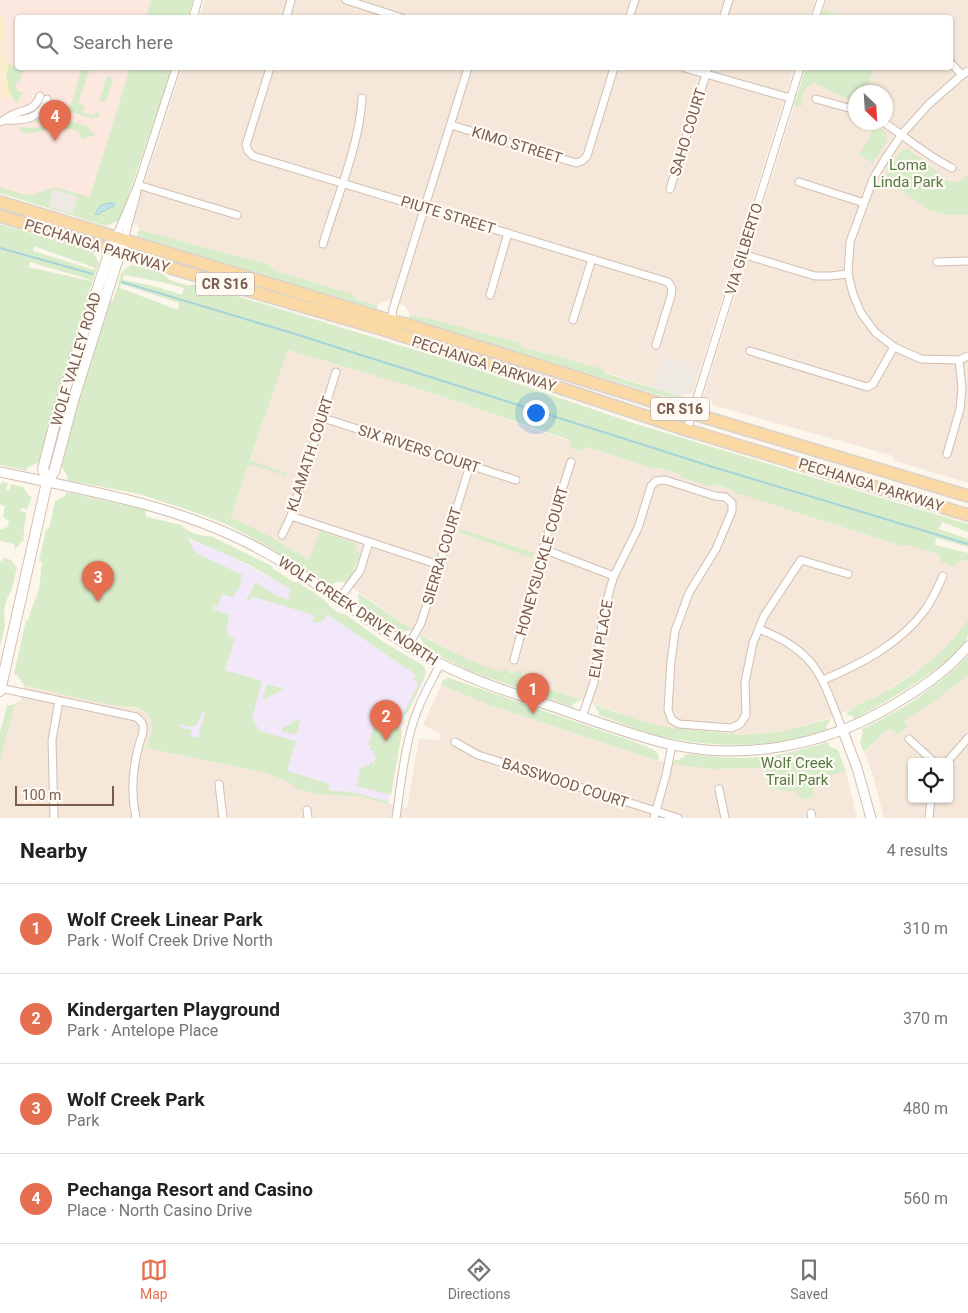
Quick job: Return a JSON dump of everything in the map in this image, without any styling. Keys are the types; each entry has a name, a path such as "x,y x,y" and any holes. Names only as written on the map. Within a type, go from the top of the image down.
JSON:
{"main road":[{"name":"PECHANGA PARKWAY","path":"0,202 120,238 390,326 687,430 968,514"},
{"name":"PECHANGA PARKWAY","path":"0,216 115,251 390,326 402,322 968,496"},
{"name":"WOLF VALLEY ROAD","path":"47,482 44,468 72,364 120,238"},
{"name":"WOLF VALLEY ROAD","path":"0,689 47,482 54,472 72,401 85,362 115,251"},
{"path":"85,327 87,336 80,358 81,361 85,362"},
{"path":"72,364 76,369 70,393 72,401"}],"street":[{"path":"194,15 198,0"},
{"path":"287,15 291,0"},
{"path":"346,0 393,15"},
{"path":"630,15 634,0"},
{"path":"724,15 729,0"},
{"path":"817,15 821,0"},
{"path":"953,64 965,73 929,104 902,134 879,169 850,242 848,274 861,313 875,332 894,347 921,359 959,360 968,356"},
{"path":"120,238 175,70"},
{"name":"PIUTE STREET","path":"269,70 246,145 252,156 668,282 672,288 671,296 656,345"},
{"path":"390,326 467,70"},
{"name":"KIMO STREET","path":"451,125 576,163 582,161 588,156 613,70"},
{"name":"VIA GILBERTO","path":"687,430 799,70"},
{"path":"706,71 790,98"},
{"name":"SAHO COURT","path":"670,189 706,71"},
{"path":"2,121 13,114 32,108 40,96"},
{"path":"323,244 361,117 362,98"},
{"path":"2,121 18,121 34,117 44,109 48,99"},
{"path":"816,99 848,108"},
{"path":"893,128 934,159 952,168"},
{"path":"799,182 864,203"},
{"path":"138,185 237,215"},
{"path":"490,295 508,233"},
{"path":"742,254 815,276 848,274"},
{"path":"572,320 592,259"},
{"path":"937,262 968,261"},
{"path":"750,351 868,387 877,378 894,347"},
{"path":"948,454 960,409 962,388 959,360"},
{"name":"KLAMATH COURT","path":"282,535 291,516 336,372"},
{"name":"SIX RIVERS COURT","path":"323,418 516,480"},
{"name":"HONEYSUCKLE COURT","path":"514,660 543,549 571,462"},
{"name":"SIERRA COURT","path":"408,646 421,623 470,465"},
{"name":"WOLF CREEK DRIVE NORTH","path":"0,472 157,507 220,530 294,568 408,646 440,664 502,690 651,740 672,745 716,751 765,750 808,742 870,718 919,688 956,660 968,646"},
{"name":"ELM PLACE","path":"582,717 594,682 603,617 614,576 638,528 651,486 656,480 665,480 715,496 725,497 732,502 732,512 716,549 690,593 675,631 668,710 672,720 679,724 731,728 740,724 746,715 745,682 749,656 759,629"},
{"path":"291,516 439,565"},
{"path":"339,599 360,571 369,542"},
{"path":"543,549 614,576"},
{"path":"848,574 800,560 764,616 759,629 792,644 804,654 823,680 857,768 871,818"},
{"path":"823,680 869,657 908,630 926,609 943,576"},
{"path":"396,818 402,774 412,727 418,708 440,664"},
{"path":"0,689 136,717 142,722 144,728 138,747 132,780 133,805 136,818"},
{"path":"54,818 52,740 59,701"},
{"path":"951,758 968,738"},
{"path":"909,739 930,758"},
{"name":"BASSWOOD COURT","path":"455,742 478,755 655,815 678,818"},
{"path":"655,815 672,745"},
{"path":"219,784 223,818"},
{"path":"719,788 724,818"},
{"path":"929,818 930,803"}],"shaded area":[{"path":"0,0 156,0 151,15 15,15 15,70 132,70 86,220 0,193"},
{"path":"205,0 815,0 811,15 200,15"},
{"path":"826,0 968,0 968,483 892,460 893,456 713,405 711,400 703,397 805,70 953,70 953,15 822,15"},
{"path":"181,70 793,70 692,395 687,393 681,397 605,372 603,369 522,347 520,343 410,315 405,306 388,300 377,305 356,299 353,294 273,270 270,265 140,230 137,224 131,223"},
{"path":"53,189 78,197 72,214 48,206"},
{"path":"288,350 429,392 569,441 570,448 579,451 587,447 655,469 659,468 712,487 713,484 902,546 907,545 940,555 952,564 960,560 968,561 968,620 958,635 926,665 879,695 837,716 778,732 742,735 667,727 645,722 523,680 523,672 500,672 483,666 462,657 413,630 343,581 231,517"},
{"path":"666,358 698,367 689,394 685,393 681,397 653,388 662,360"},
{"path":"179,536 222,552 285,585 424,680 408,712 404,715 400,726 382,793 390,794 388,804 359,796 322,795 297,789 290,783 267,773 146,748 153,725 147,713 139,708"},
{"path":"968,675 968,818 884,818 873,775 864,753 884,732 890,729 899,734 904,729 904,721 940,697"},
{"path":"24,685 117,706 140,709 150,717 153,725 146,748 267,773 290,783 297,789 322,795 359,796 407,808 419,739 440,740 441,734 423,725 441,685 489,705 658,761 711,769 765,768 767,788 796,792 802,800 813,797 815,780 846,771 857,818 0,818 0,761 14,708 20,701"}],"green space":[{"path":"151,0 193,0 189,15 147,15"},
{"path":"824,9 839,15 822,15"},
{"path":"8,64 10,64 15,66 15,70 23,70 19,84 16,83 16,88 19,92 24,92 16,104 9,92 6,73"},
{"path":"81,70 89,70 78,104 85,106 83,112 94,116 96,111 100,114 99,118 94,117 93,119 68,111"},
{"path":"129,70 171,70 120,220 106,226 0,193 0,187 31,195 55,187 90,197","holes":["53,189 78,197 72,214 48,206"]},
{"path":"805,70 873,70 868,85 848,85 848,98 815,83 808,86 802,94 803,105 799,107 794,105"},
{"path":"107,76 113,80 107,99 103,102 99,101"},
{"path":"52,100 59,102 53,114 43,122 33,123 46,113"},
{"path":"63,119 90,127 90,130 96,135 82,139 79,132 57,125 44,130 26,133 21,132 19,129 20,127 38,128"},
{"name":"Loma Linda Park","path":"873,130 886,131 887,141 873,163 859,155"},
{"name":"Loma Linda Park","path":"908,149 947,180 959,181 968,175 968,215 949,215 929,210 904,192 882,182 901,150"},
{"path":"0,224 93,252 99,263 89,292 92,293 40,464 37,463 27,468 27,471 0,465","holes":["34,246 95,268 95,270 33,251","30,262 91,280 92,280 91,281 28,267"]},
{"path":"140,230 270,265 273,270 353,294 356,299 377,305 377,309 138,237 137,232"},
{"path":"132,265 162,273 170,280 186,285 201,285 455,362 633,423 968,524 968,532 942,522 939,529 968,539 968,547 936,538 935,545 968,553 968,561 960,560 954,567 947,562 940,562 940,555 907,545 902,546 739,494 737,495 723,487 713,484 712,487 681,477 681,475 659,468 655,469 587,447 579,451 570,448 569,440 429,392 288,350 250,460 287,473 286,476 249,464 231,517 269,536 309,560 320,531 357,544 355,547 358,552 361,551 352,574 345,583 342,581 331,586 269,547 228,525 139,494 67,480 68,477 62,467 60,467 82,386 122,271","holes":["124,275 161,282 184,288 182,295 154,286 123,280","121,284 179,303 178,310 120,288"]},
{"path":"410,315 520,343 522,347 603,369 605,373 681,397 679,401 408,319"},
{"path":"2,482 8,483 6,490 9,491 11,484 23,487 29,496 32,497 27,509 21,508 20,511 27,513 23,542 15,550 14,544 0,541 0,529 3,529 3,527 7,528 9,521 3,517 5,506 1,505 0,502 0,485"},
{"path":"66,492 146,510 145,514 147,517 181,525 199,535 211,536 272,566 273,569 319,596 336,611 345,614 385,643 424,666 426,673 408,712 401,718 419,683 413,680 416,675 327,614 325,619 316,623 312,622 314,615 254,597 245,602 256,582 275,595 289,600 291,596 288,595 290,589 248,564 188,538 193,549 198,554 243,575 240,582 242,583 233,597 222,594 218,607 214,606 213,609 228,614 226,632 229,633 228,636 235,638 225,670 262,681 252,718 260,731 296,741 287,771 330,784 328,790 356,793 389,802 388,804 359,796 322,795 297,789 290,783 267,773 146,748 152,726 149,717 143,710 94,702 24,685 17,675 14,674 26,620 28,621 39,590 42,562 39,561 46,529 49,529 55,501 65,496","holes":["202,712 205,713 198,738 190,736 192,730 179,727 180,724 191,727 197,725"]},
{"path":"460,529 534,553 532,558 459,532"},
{"path":"3,558 12,560 17,567 12,589 6,601 4,611 5,625 0,647 0,561"},
{"path":"358,593 413,630 404,631 402,634 356,603 359,600"},
{"path":"968,620 968,635 963,645 936,669 880,705 854,719 846,714 856,706 904,680 928,663 949,643"},
{"path":"419,634 459,655 500,672 504,669 511,673 522,670 523,680 581,700 573,704 572,707 469,671 422,647 424,644"},
{"path":"968,656 968,675 940,697 904,721 907,727 898,734 890,729 884,732 864,752 860,742 862,729 891,714 932,688"},
{"path":"449,678 643,745 656,751 659,757 658,761 489,705 441,685 443,680"},
{"path":"267,684 284,689 265,699 263,696"},
{"path":"20,701 14,708 0,761 0,733 7,705"},
{"path":"594,705 645,722 667,727 742,735 778,732 831,720 826,726 828,730 808,736 766,743 723,745 681,740 644,732 598,715 599,713"},
{"path":"301,718 296,735 283,732 281,729"},
{"path":"382,721 400,726 402,732 391,795 356,786 361,767 369,766 370,762 374,763 376,756 373,754 374,751 370,750 371,746 368,745 374,725"},
{"name":"Wolf Creek Trail Park","path":"828,742 829,746 838,750 846,771 815,780 813,797 802,800 796,792 767,788 765,768 711,769 673,764 674,760 684,757 685,754 751,758 795,751"}],"sand":[{"path":"0,14 4,21 6,32 0,47 0,35"},
{"path":"0,48 9,66 6,73 9,92 12,98 3,98"}],"water":[{"path":"115,203 113,207 101,211 99,215 95,214 100,206"}],"waterway":[{"path":"0,248 93,274"},
{"path":"122,282 292,333 713,467 968,544"}],"place":[{"name":"Pechanga Resort and Casino","path":"55,141"},
{"name":"Wolf Creek Park","path":"98,602"},
{"name":"Wolf Creek Linear Park","path":"533,714"},
{"name":"Kindergarten Playground","path":"386,741"}]}
